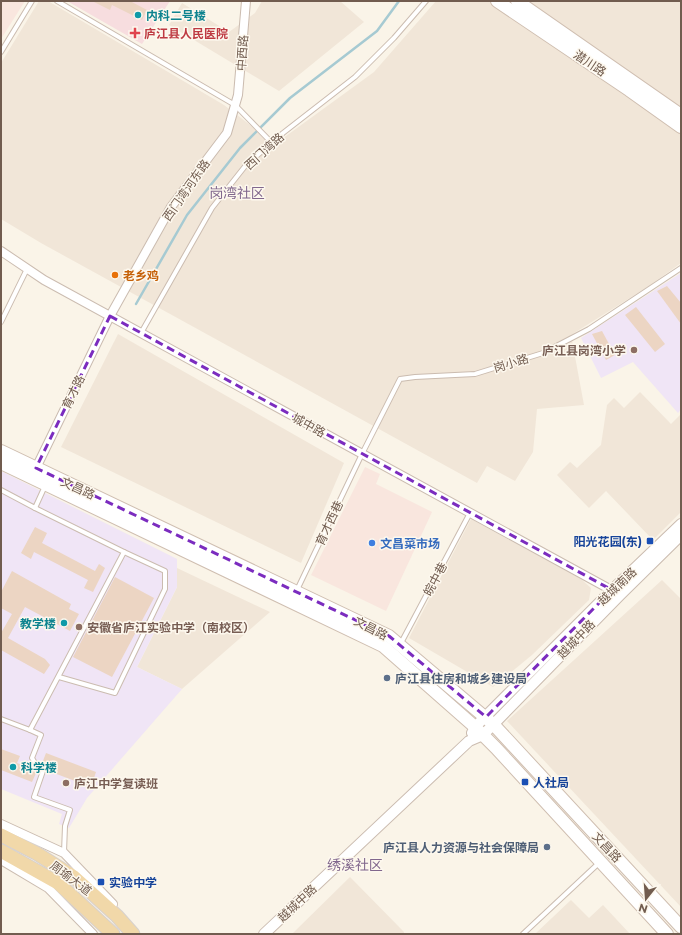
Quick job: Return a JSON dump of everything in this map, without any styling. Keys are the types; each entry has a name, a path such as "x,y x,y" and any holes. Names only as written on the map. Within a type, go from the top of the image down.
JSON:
{"main road":[{"name":"潜川路","path":"497,1 681,127"},
{"name":"潜川路","path":"517,1 681,115"},
{"name":"文昌路","path":"1,452 389,636 490,720 681,927"},
{"name":"文昌路","path":"1,463 383,646 479,731 496,748 667,934"},
{"name":"周瑜大道","path":"1,835 36,852 74,877 117,916 133,934"},
{"name":"周瑜大道","path":"1,851 58,884 113,934"}],"street":[{"name":"中西路","path":"235,104 238,95 246,1"},
{"name":"西门湾河东路","path":"110,316 170,207 227,133 235,104"},
{"name":"城中路","path":"1,251 44,280 616,592"},
{"name":"育才路","path":"36,468 110,316"},
{"name":"越城南路","path":"616,592 681,524"},
{"name":"越城中路","path":"264,934 469,741 616,592 681,535"},
{"path":"1,824 64,853 140,934"},
{"path":"1,860 48,888 93,934"}],"lane":[{"path":"1,52 32,1"},
{"path":"57,1 235,104 272,143"},
{"name":"西门湾路","path":"141,333 212,208 246,165 355,77 394,38 426,1"},
{"path":"1,322 27,268"},
{"name":"岗小路","path":"362,454 400,379 475,374 543,353 589,329 681,268"},
{"name":"育才西巷","path":"296,592 362,454"},
{"path":"35,508 46,484"},
{"path":"1,490 164,571 165,589 115,693 59,677"},
{"name":"皖中巷","path":"400,645 470,513"},
{"path":"30,730 124,552"},
{"path":"1,718 41,735 32,758 38,768 43,771 34,797 70,810 65,826 64,853"},
{"path":"523,934 601,862"}],"highlighted area":[{"path":"110,316 612,590 486,717 389,636 36,468"}],"shaded area":[{"path":"1,1 25,1 1,39"},
{"path":"39,1 48,1 224,105 275,144 374,72 436,1 681,1 681,263 649,286 571,335 584,405 537,409 533,452 515,481 487,466 477,483 41,243 1,219 1,63"},
{"name":"庐江县人民医院","path":"67,1 170,1 142,44"},
{"path":"262,1 340,1 364,22 279,91 169,25 182,3 229,32 255,13"},
{"name":"庐江县岗湾小学","path":"681,273 681,409 678,413 633,362 601,378 581,338"},
{"path":"118,334 344,463 301,563 61,447"},
{"path":"640,392 671,424 681,414 681,512 653,540 606,491 589,508 557,475 570,462 577,468 601,445 607,405 614,398 624,408"},
{"name":"文昌菜市场","path":"365,467 380,474 376,484 432,512 386,611 311,575"},
{"name":"安徽省庐江实验中学（南校区）","path":"1,471 177,559 177,587 137,667 182,689 87,798 69,828 59,824 62,814 1,789"},
{"path":"471,519 581,579 591,588 589,600 532,655 493,687 409,638"},
{"path":"177,568 270,612 182,689 137,667 177,587"},
{"path":"662,580 681,599 681,907 507,721"},
{"path":"350,877 404,932 404,934 292,934"},
{"path":"571,900 589,918 603,905 630,934 535,934"}],"building":[{"name":"内科二号楼","path":"92,1 130,1 147,10 142,20 112,5 110,10"},
{"path":"667,286 681,303 681,324 657,291"},
{"path":"636,307 665,344 655,352 625,315"},
{"path":"602,331 615,355 606,360 592,334"},
{"path":"35,527 47,533 42,543 95,571 99,564 105,568 93,592 84,588 88,580 34,552 31,559 21,553"},
{"name":"教学楼","path":"12,571 71,604 69,609 79,614 70,631 25,607 8,638 45,659 50,665 44,674 1,650 1,633 12,614 1,608 1,592"},
{"path":"115,577 154,598 112,677 73,657"},
{"name":"科学楼","path":"1,749 20,756 17,763 37,771 32,782 1,770"},
{"path":"46,753 96,772 91,787 46,770 41,766"}],"waterway":[{"path":"136,304 187,215 240,148 290,98 377,31 399,1"}],"place":[{"name":"内科二号楼","path":"138,15"},
{"name":"庐江县人民医院","path":"135,33"},
{"name":"老乡鸡","path":"115,275"},
{"name":"庐江县岗湾小学","path":"634,350"},
{"name":"阳光花园(东)","path":"650,541"},
{"name":"文昌菜市场","path":"372,543"},
{"name":"教学楼","path":"64,623"},
{"name":"安徽省庐江实验中学（南校区）","path":"79,627"},
{"name":"庐江县住房和城乡建设局","path":"387,678"},
{"name":"科学楼","path":"13,767"},
{"name":"人社局","path":"525,782"},
{"name":"庐江中学复读班","path":"66,783"},
{"name":"庐江县人力资源与社会保障局","path":"547,847"},
{"name":"实验中学","path":"101,882"}],"district":[{"name":"岗湾社区","path":"237,193"},
{"name":"绣溪社区","path":"355,865"}]}
